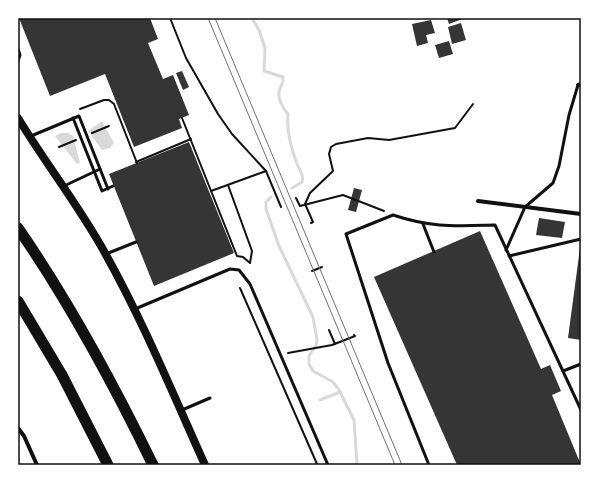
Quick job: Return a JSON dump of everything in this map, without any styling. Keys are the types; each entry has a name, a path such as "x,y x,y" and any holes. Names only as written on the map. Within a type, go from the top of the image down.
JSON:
{"highway":[{"path":"18,228 58,288 93,347 153,465"},
{"path":"18,301 62,375 108,465"}],"main road":[{"path":"18,118 64,186 106,254 135,309 205,465"}],"street":[{"path":"478,201 581,214"},
{"path":"18,428 24,436 38,465"}],"lane":[{"path":"18,50 20,55 18,61"},
{"path":"506,250 525,207 553,183 559,166 569,115 580,85"},
{"path":"30,137 79,116 108,188"},
{"path":"73,118 102,191 113,186"},
{"path":"64,186 100,169"},
{"path":"429,465 388,363 346,234 393,214 423,224 446,226 494,225 581,410"},
{"path":"423,224 434,252"},
{"path":"509,256 581,239"},
{"path":"106,254 136,242"},
{"path":"135,309 230,268 239,270 250,284 328,465"},
{"path":"563,371 581,364"},
{"path":"181,411 210,398"}],"path":[{"path":"170,18 186,58 218,114 232,134 266,171 281,207"},
{"path":"77,110 104,100 109,100 114,104 137,162 191,139"},
{"path":"311,223 313,222 305,204 310,193 333,171 329,154 331,147 336,144 368,138 389,140 455,128 472,104"},
{"path":"182,118 237,256 243,257 250,263 252,251 228,185"},
{"path":"89,135 109,126"},
{"path":"59,148 78,139"},
{"path":"211,191 266,171"},
{"path":"296,198 300,206 343,195 393,214"},
{"path":"312,271 322,267"},
{"path":"240,288 317,464"},
{"path":"329,330 335,344"},
{"path":"288,353 332,345 355,336 354,334"}],"shaded area":[{"path":"102,121 114,143 110,148 102,150 88,131"},
{"path":"61,133 68,133 73,136 80,163 77,164 55,136"}],"building":[{"path":"19,18 150,18 158,39 148,43 163,79 173,75 189,115 179,119 182,128 134,147 105,74 50,96"},
{"path":"447,18 465,18 449,24"},
{"path":"431,20 435,33 426,35 428,43 417,46 412,24"},
{"path":"461,23 466,40 452,44 448,27"},
{"path":"449,41 453,54 439,58 435,45"},
{"path":"182,71 189,87 183,90 176,73"},
{"path":"189,142 234,253 154,286 109,174"},
{"path":"354,188 362,190 356,212 348,210"},
{"path":"539,218 565,222 562,238 536,235"},
{"path":"480,231 541,369 550,365 561,391 552,395 581,465 457,465 374,277"},
{"path":"581,248 581,340 568,338"}],"waterway":[{"path":"252,18 259,30 265,48 264,71 283,77 283,82 279,91 279,99 288,114 290,139 302,177 302,182 292,188"},
{"path":"271,197 266,202 266,209 279,246 313,317 317,340 316,345 309,356 309,364 313,371 333,382 339,390 354,420 357,465"},
{"path":"320,400 340,392"}],"tram line":[{"path":"208,18 395,465"},
{"path":"215,18 402,465"}]}
